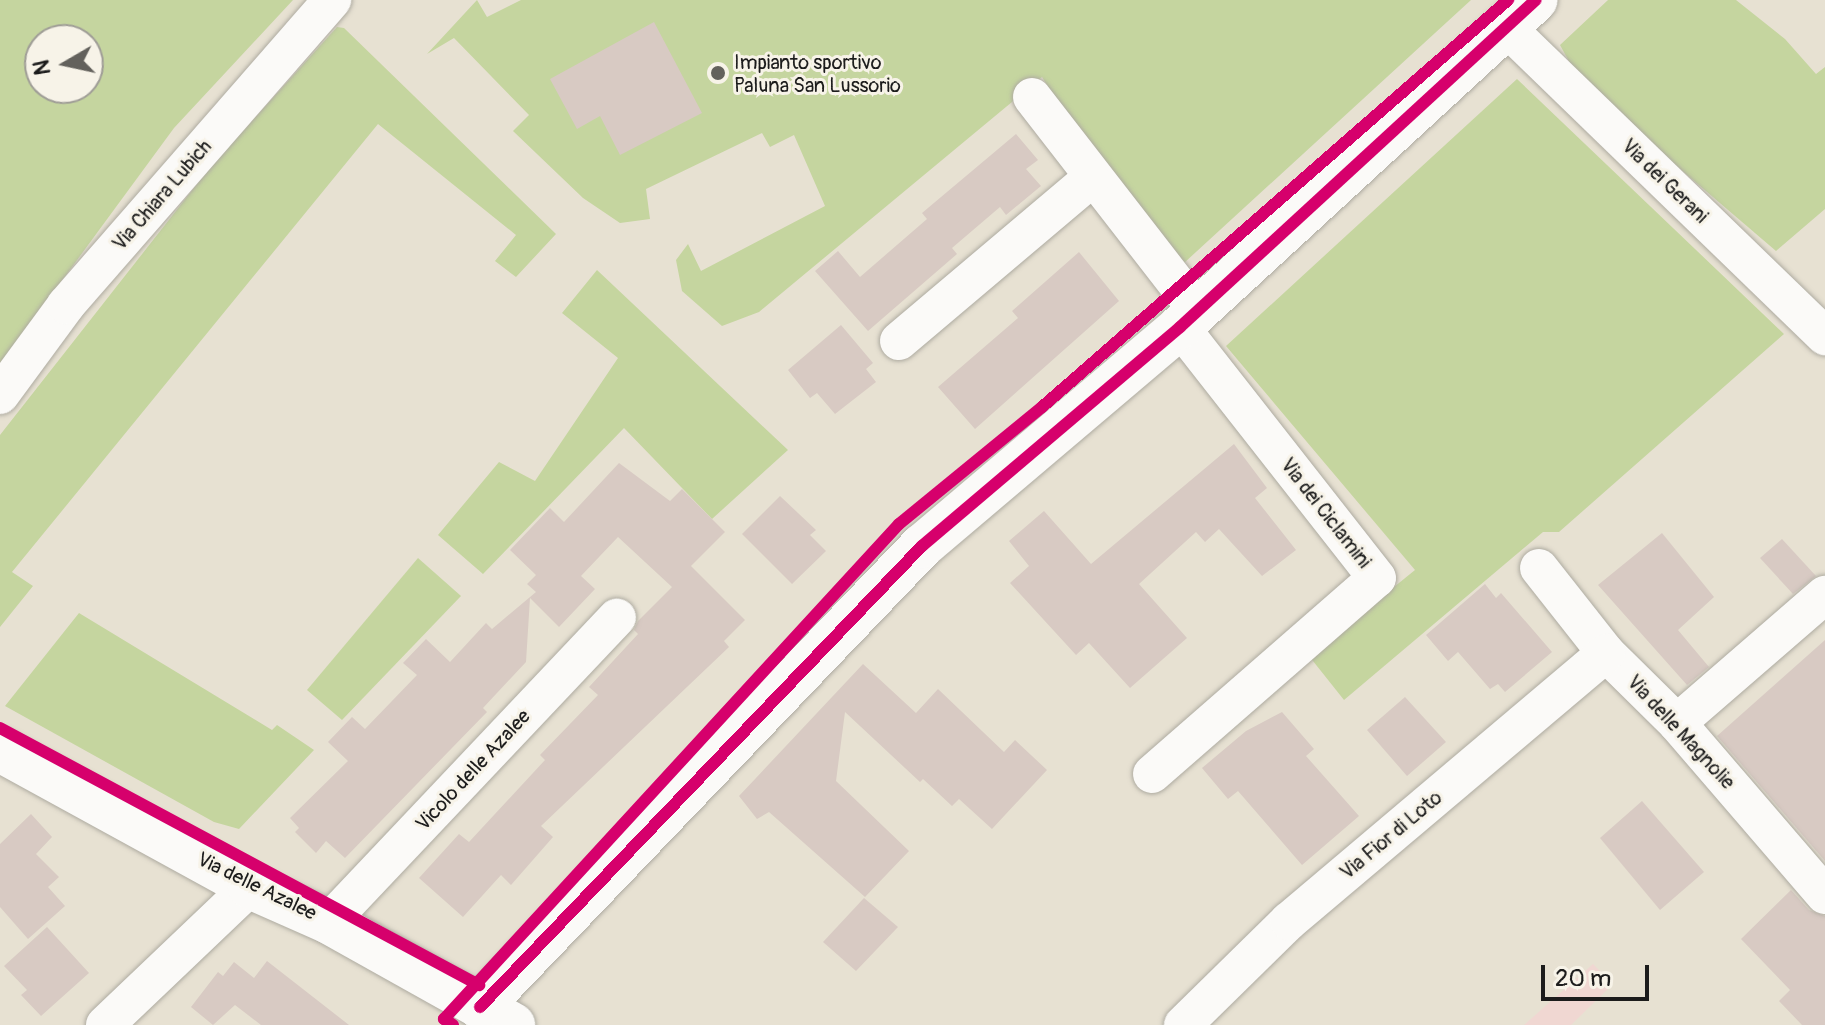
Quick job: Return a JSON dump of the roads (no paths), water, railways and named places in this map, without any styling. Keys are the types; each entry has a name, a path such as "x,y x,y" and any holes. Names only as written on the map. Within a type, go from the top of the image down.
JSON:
{"street":[{"name":"Via Chiara Lubich","path":"0,395 66,305 332,0"},
{"path":"496,1016 922,546 1189,319 1520,13"},
{"name":"Via dei Gerani","path":"1520,13 1825,336"},
{"name":"Via dei Ciclamini","path":"1032,97 1377,578 1152,774"},
{"path":"899,341 1091,179"},
{"name":"Via delle Magnolie","path":"1539,568 1606,653 1677,723 1825,895"},
{"path":"1677,723 1825,595"},
{"name":"Vicolo delle Azalee","path":"329,922 617,617"},
{"name":"Via Fior di Loto","path":"1183,1025 1289,921 1606,653"},
{"name":"Via delle Azalee","path":"0,750 250,887 329,922 496,1016"},
{"path":"105,1025 250,887"}],"place":[{"name":"Impianto sportivo Paluna San Lussorio","path":"718,73"}]}
